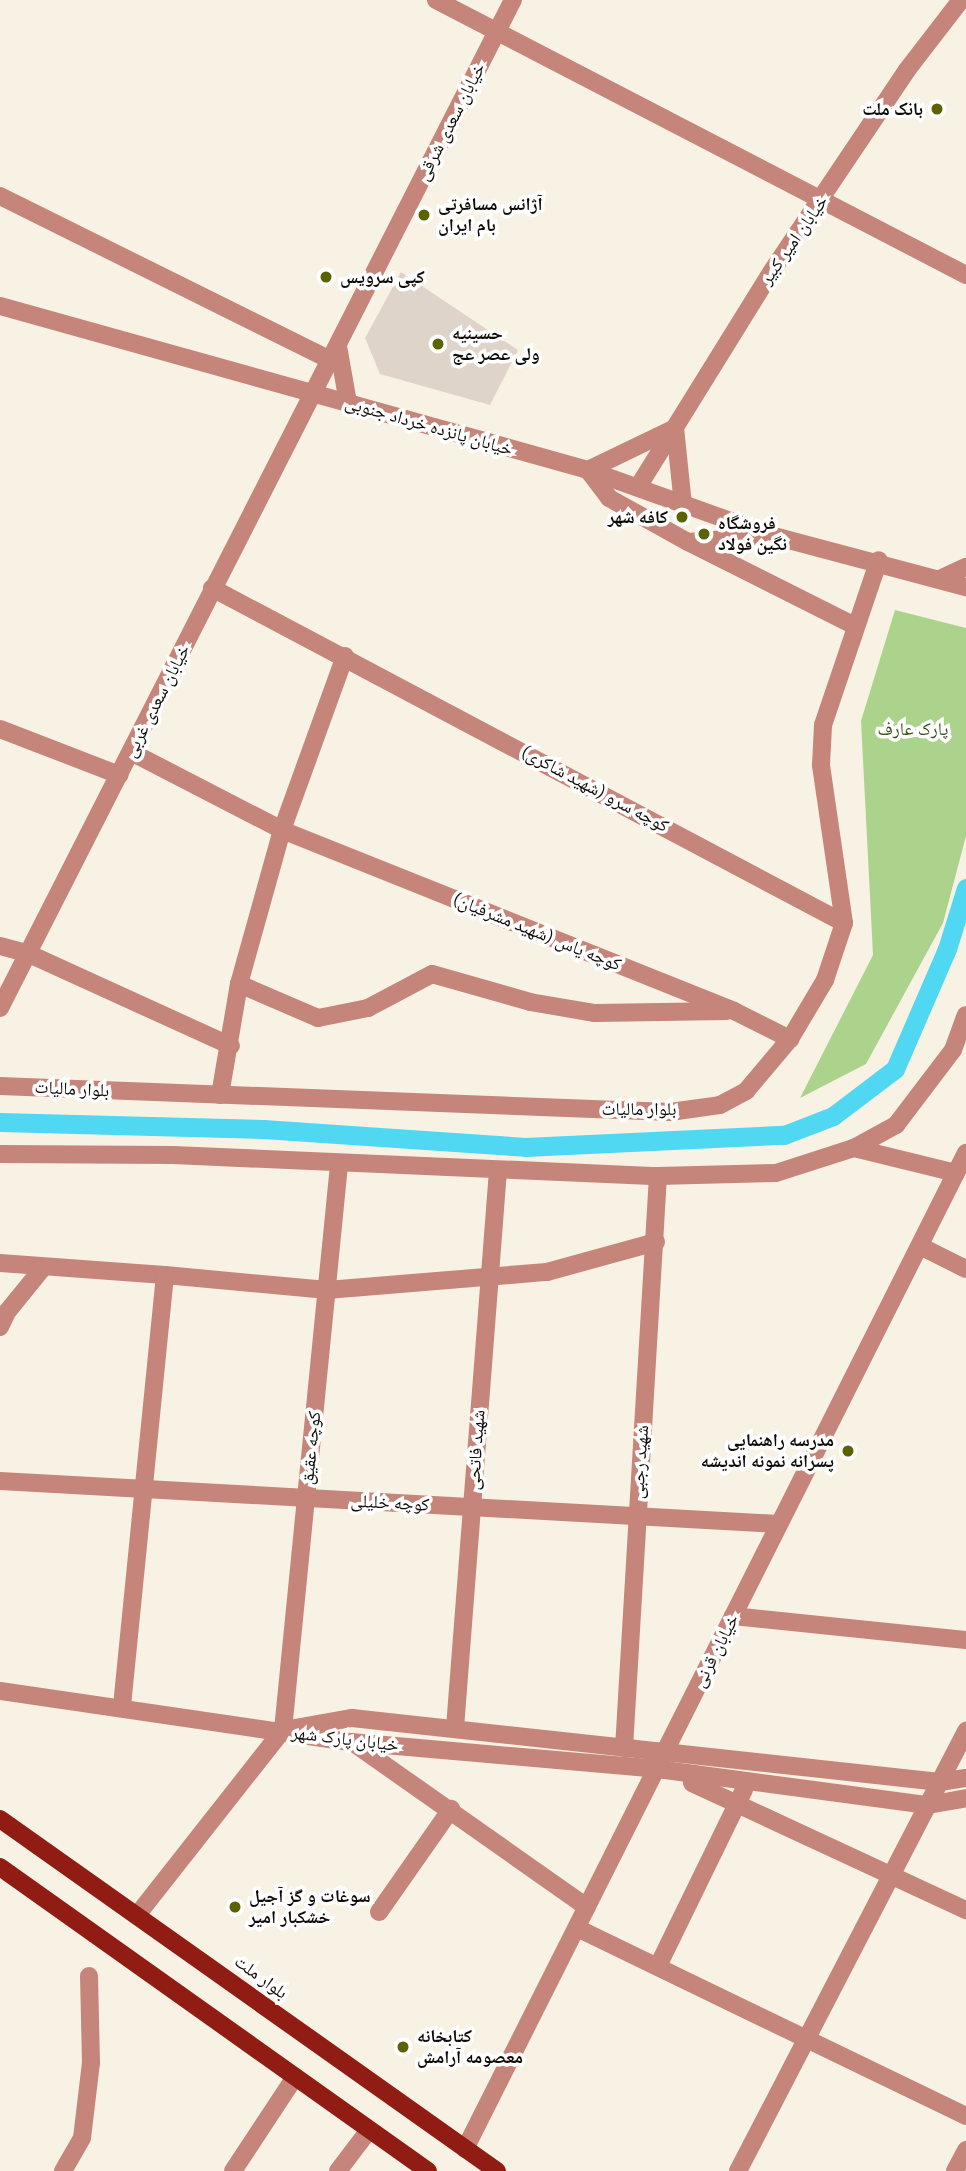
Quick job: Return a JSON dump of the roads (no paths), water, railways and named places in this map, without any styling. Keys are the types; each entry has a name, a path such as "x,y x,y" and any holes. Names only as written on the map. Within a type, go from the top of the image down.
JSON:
{"main road":[{"name":"بلوار ملت","path":"0,1819 138,1914 497,2171"},
{"path":"0,1867 428,2171"}],"street":[{"path":"436,0 498,29 820,203 966,275"},
{"name":"خیابان سعدی شرقی","path":"315,394 513,0"},
{"name":"خیابان امیر کبیر","path":"638,487 772,271 907,70 962,2"},
{"path":"0,196 334,353 348,403"},
{"name":"خیابان پانزده خرداد جنوبی","path":"0,306 588,470 770,535 879,560 966,587"},
{"name":"خیابان سعدی غربی","path":"0,1008 212,588 315,394"},
{"path":"683,505 675,428 588,470 609,498 688,542 855,626"},
{"path":"688,542 770,535"},
{"name":"بلوار مالیات","path":"0,1086 670,1112 720,1105 746,1091 790,1039 825,980 844,923 821,765 823,724 879,560"},
{"path":"940,579 966,567"},
{"name":"کوچه سرو (شهید شاکری)","path":"212,588 345,656 844,923"},
{"path":"220,1095 231,1046 239,984 282,830 345,656"},
{"path":"0,729 119,775"},
{"name":"کوچه یاس (شهید مشرفیان)","path":"131,752 282,830 734,1011 790,1039"},
{"path":"0,946 27,953 231,1046"},
{"path":"239,984 318,1018 369,1008 432,974 530,1002 595,1013 734,1011"},
{"path":"0,1154 173,1155 339,1165 658,1176 776,1173 854,1148 895,1125 953,1050 966,1015"},
{"path":"854,1148 956,1174"},
{"name":"خیابان قرنی","path":"466,2149 966,1153"},
{"name":"کوچه عقیق","path":"283,1730 339,1165"},
{"name":"شهید فاتحی","path":"455,1728 498,1171"},
{"name":"شهید رجبی","path":"624,1748 658,1176"},
{"path":"0,1263 42,1269 165,1275 327,1290 547,1272 656,1242"},
{"path":"920,1246 966,1269"},
{"path":"0,1327 7,1312 42,1269"},
{"path":"122,1708 147,1490 165,1275"},
{"name":"کوچه خلیلی","path":"0,1482 779,1524"},
{"path":"733,1616 966,1640"},
{"path":"0,1692 283,1730"},
{"name":"خیابان پارک شهر","path":"283,1730 352,1718 455,1728 624,1748 747,1784 928,1805 966,1798"},
{"path":"138,1914 283,1730"},
{"name":"خیابان پارک شهر","path":"283,1730 351,1742 940,1782 966,1778"},
{"path":"738,2171 966,1731"},
{"path":"351,1742 451,1809 587,1908"},
{"path":"661,1761 891,1877 966,1910"},
{"path":"658,1966 747,1784"},
{"path":"379,1912 451,1809"},
{"path":"576,1928 966,2116"},
{"path":"63,2171 82,2138 91,2063 89,1976"},
{"path":"233,2171 295,2077"},
{"path":"338,2171 369,2130"},
{"path":"955,2171 966,2150"}],"waterway":[{"path":"0,1122 263,1129 525,1147 784,1135 833,1116 895,1069 947,949 966,888"}],"place":[{"name":"بانک ملت","path":"937,109"},
{"name":"آژانس مسافرتی بام ایران","path":"424,215"},
{"name":"کپی سرویس","path":"326,277"},
{"name":"حسینیه ولی عصر عج","path":"438,344"},
{"name":"کافه شهر","path":"682,517"},
{"name":"فروشگاه نگین فولاد","path":"704,534"},
{"name":"مدرسه راهنمایی پسرانه نمونه اندیشه","path":"848,1451"},
{"name":"سوغات و گز آجیل خشکبار امیر","path":"235,1907"},
{"name":"کتابخانه معصومه آرامش","path":"403,2047"}],"park label":[{"name":"پارک عارف","path":"913,729"}]}
